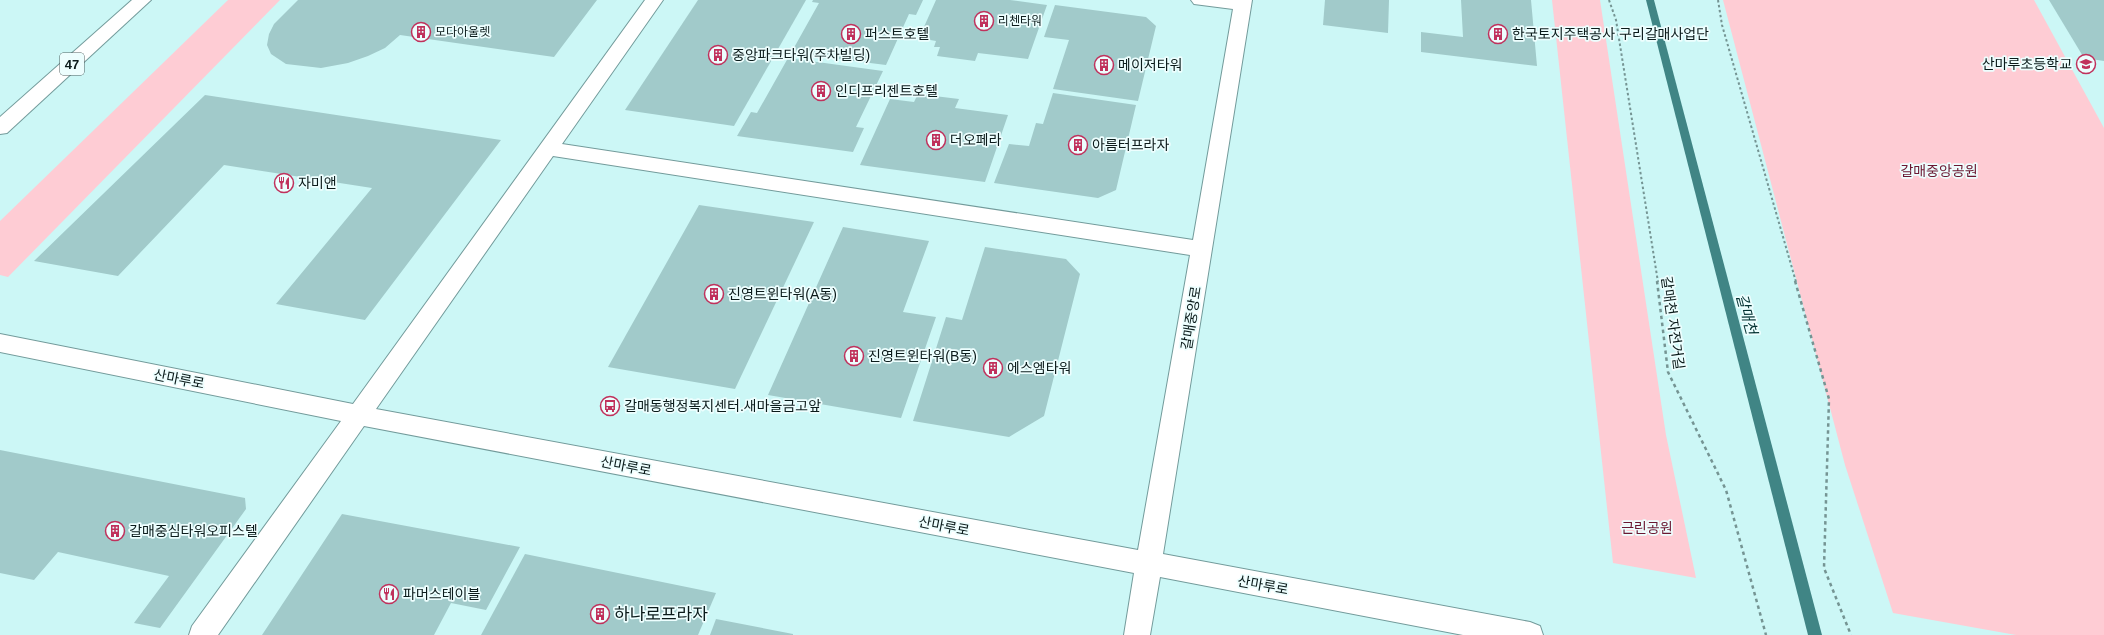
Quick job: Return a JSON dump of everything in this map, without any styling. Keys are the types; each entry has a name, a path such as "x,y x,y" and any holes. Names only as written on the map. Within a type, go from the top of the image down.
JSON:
{"street":[{"name":"47","path":"0,128 142,0"},
{"path":"202,635 654,0"},
{"path":"1200,0 1243,3"},
{"name":"갈매중앙로","path":"1137,635 1243,3"},
{"path":"549,149 1202,249"},
{"name":"산마루로","path":"0,343 358,415 1530,635"}],"path":[{"name":"갈매천 자전거길","path":"1609,0 1616,20 1623,62 1657,277 1668,372 1726,490 1766,635"},
{"path":"1718,0 1722,25 1829,399 1824,568 1851,635"}],"green space":[{"path":"228,0 280,0 8,277 0,275 0,221"},
{"name":"근린공원","path":"1552,0 1600,0 1666,435 1696,578 1613,563"},
{"name":"갈매중앙공원","path":"1723,0 2034,0 2104,128 2104,635 2016,635 1893,613 1845,465"}],"building":[{"name":"모다아울렛","path":"298,0 597,0 554,57 400,35 385,48 368,56 348,63 321,68 286,64 271,54 267,45 269,34 274,24"},
{"name":"중앙파크타워(주차빌딩)","path":"698,0 806,0 734,126 625,110"},
{"name":"퍼스트호텔","path":"813,0 923,0 916,15 909,14 886,65 791,53 819,3 812,2"},
{"name":"리첸타워","path":"936,0 1010,0 1047,5 1028,59 978,53 975,61 937,56 940,47 934,47 936,41 919,38"},
{"path":"1325,0 1389,0 1388,33 1323,25"},
{"name":"한국토지주택공사 구리갈매사업단","path":"1461,0 1531,0 1537,66 1421,52 1421,32 1463,37"},
{"path":"2049,0 2104,0 2104,61 2084,58"},
{"name":"메이저타워","path":"1055,5 1146,17 1156,26 1138,101 1053,89 1069,40 1044,37"},
{"name":"인디프리젠트호텔","path":"788,58 883,71 856,127 864,128 853,152 737,136 751,112 757,113"},
{"name":"아름터프라자","path":"1053,93 1136,105 1116,190 1098,198 994,183 1009,144 1029,146 1036,123 1043,124"},
{"name":"더오페라","path":"918,94 959,99 955,108 1008,115 985,182 860,165 890,99 914,102"},
{"path":"205,95 501,140 365,320 276,304 372,188 224,165 118,276 34,261"},
{"name":"진영트윈타워(A동)","path":"699,205 814,222 735,389 608,367"},
{"name":"진영트윈타워(B동)","path":"843,227 929,241 903,312 936,317 901,418 768,395"},
{"name":"에스엠타워","path":"985,247 1066,259 1080,274 1044,416 1009,437 913,421 946,317 962,320"},
{"name":"갈매중심타워오피스텔","path":"0,450 245,498 246,509 160,628 134,623 169,576 58,552 34,580 0,573"},
{"path":"342,514 520,547 486,610 451,603 434,635 262,635"},
{"name":"하나로프라자","path":"525,554 716,593 698,635 481,635"},
{"path":"716,619 793,634 793,635 710,635"}],"waterway":[{"name":"갈매천","path":"1650,0 1815,635"}],"place":[{"name":"리첸타워","path":"984,21"},
{"name":"모다아울렛","path":"421,32"},
{"name":"퍼스트호텔","path":"851,34"},
{"name":"한국토지주택공사 구리갈매사업단","path":"1498,34"},
{"name":"중앙파크타워(주차빌딩)","path":"718,55"},
{"name":"산마루초등학교","path":"2086,64"},
{"name":"메이저타워","path":"1104,65"},
{"name":"인디프리젠트호텔","path":"821,91"},
{"name":"더오페라","path":"936,140"},
{"name":"아름터프라자","path":"1078,145"},
{"name":"자미앤","path":"284,183"},
{"name":"진영트윈타워(A동)","path":"714,294"},
{"name":"진영트윈타워(B동)","path":"854,356"},
{"name":"에스엠타워","path":"993,368"},
{"name":"갈매동행정복지센터.새마을금고앞","path":"610,406"},
{"name":"갈매중심타워오피스텔","path":"115,531"},
{"name":"파머스테이블","path":"389,594"},
{"name":"하나로프라자","path":"600,614"}]}
